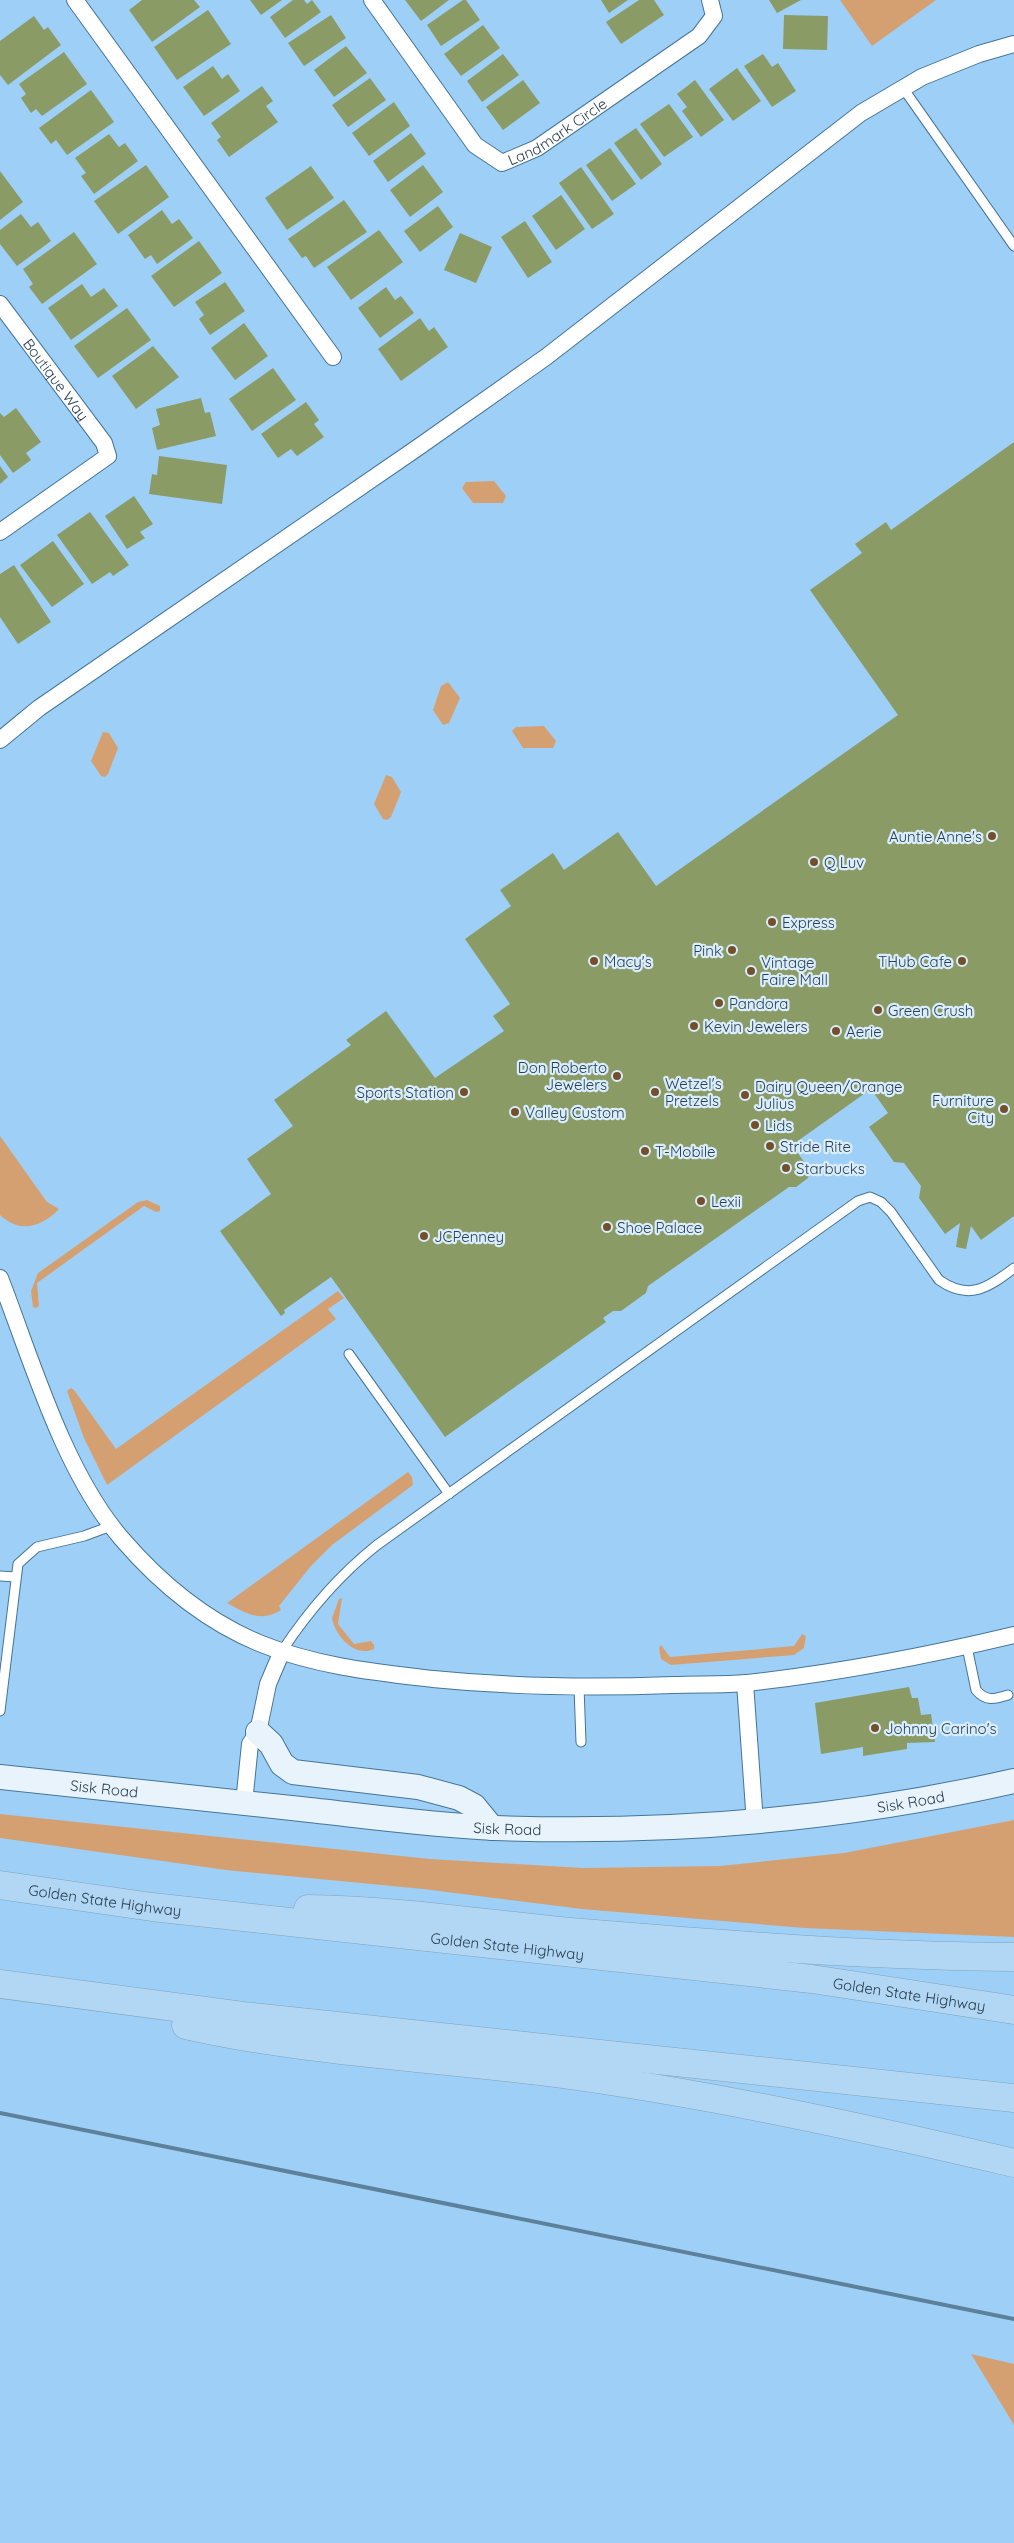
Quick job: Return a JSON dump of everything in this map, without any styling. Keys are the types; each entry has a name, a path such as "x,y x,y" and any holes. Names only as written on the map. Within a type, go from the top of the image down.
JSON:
{"highway":[{"name":"Golden State Highway","path":"0,1885 152,1908 812,1979 1014,2010"},
{"path":"152,1908 366,1910 582,1933 925,1956 1014,1957"},
{"path":"0,1984 242,2038 560,2074 696,2096 826,2120 1014,2163"},
{"path":"38,1991 262,2018 1014,2098"}],"main road":[{"path":"258,1732 271,1744 282,1764 293,1772 418,1787 459,1798 474,1806 492,1828"},
{"name":"Sisk Road","path":"0,1778 492,1828 609,1830 755,1823 835,1814 914,1802 1014,1781"}],"street":[{"path":"75,0 333,357"},
{"name":"Landmark Circle","path":"372,0 475,145 502,163 537,148 699,36 714,16 710,0"},
{"path":"0,740 38,708 420,446 546,357 861,113 903,88 950,65 1014,44"},
{"name":"Boutique Way","path":"0,304 104,443 108,456 0,532"},
{"path":"0,1278 65,1446 94,1501 111,1526 139,1557 188,1602 218,1622 258,1642 282,1651 330,1666 475,1683 580,1686 745,1683 843,1669 967,1647 1014,1635"},
{"path":"244,1803 250,1744 258,1732 268,1684 282,1651"},
{"path":"745,1683 755,1823"}],"lane":[{"path":"903,88 1014,246"},
{"path":"282,1651 309,1612 338,1578 377,1545 750,1277 864,1198 875,1198 886,1206 939,1280 948,1286 973,1291 982,1290 1014,1268"},
{"path":"349,1354 449,1494"},
{"path":"0,1711 18,1564 37,1547 84,1536 111,1526"},
{"path":"0,1576 16,1578"},
{"path":"967,1647 976,1690 980,1696 991,1700 1008,1695"},
{"path":"580,1686 581,1742"}],"shaded area":[{"path":"840,0 936,0 872,46"},
{"path":"494,481 506,496 503,503 473,503 462,488 466,482"},
{"path":"448,682 460,698 449,723 443,725 433,710 441,686"},
{"path":"544,726 556,741 553,748 523,748 512,731 516,727"},
{"path":"103,732 109,733 118,748 108,774 105,777 101,776 91,761"},
{"path":"386,775 392,777 401,792 391,817 387,820 383,819 374,804"},
{"path":"0,1136 47,1202 59,1209 38,1224 31,1226 15,1225 0,1215"},
{"path":"147,1200 160,1206 160,1211 156,1212 144,1206 37,1283 39,1306 33,1307 31,1291 38,1273 138,1202"},
{"path":"338,1291 344,1298 328,1309 336,1319 107,1485 84,1438 67,1391 71,1388 74,1390 116,1449"},
{"path":"408,1472 412,1477 413,1485 332,1545 311,1566 279,1606 281,1610 267,1616 260,1616 247,1613 227,1603"},
{"path":"342,1598 338,1624 354,1644 371,1641 374,1649 367,1651 353,1648 341,1638 332,1618 339,1599"},
{"path":"802,1634 806,1636 804,1648 794,1655 671,1665 661,1659 659,1648 661,1645 670,1657 794,1646"},
{"path":"0,1814 430,1859 583,1868 720,1866 844,1853 1014,1820 1014,1937 804,1928 582,1909 423,1889 226,1870 0,1838"},
{"path":"971,2354 1014,2364 1014,2425"}],"building":[{"path":"142,0 194,0 200,7 152,42 129,10"},
{"path":"250,0 282,0 261,15"},
{"path":"293,0 304,0 307,4 312,0 321,12 285,38 270,17"},
{"path":"405,0 449,0 421,21"},
{"path":"463,0 466,0 480,20 441,46 427,25"},
{"path":"601,0 628,0 609,13"},
{"path":"639,0 654,0 664,15 621,44 606,22"},
{"path":"769,0 801,0 777,13"},
{"path":"208,10 231,44 177,80 154,47"},
{"path":"331,15 346,38 304,66 288,43"},
{"path":"784,15 828,16 827,50 783,49"},
{"path":"34,16 44,30 48,27 61,45 8,85 0,75 0,41"},
{"path":"483,25 500,48 461,76 444,54"},
{"path":"346,46 367,73 334,97 314,70"},
{"path":"64,52 87,84 42,116 36,109 31,113 21,98 26,94 19,84"},
{"path":"503,54 519,75 482,102 467,81"},
{"path":"763,54 772,67 778,63 796,91 772,107 744,66"},
{"path":"213,66 222,79 228,74 240,91 204,116 183,87"},
{"path":"737,68 761,101 733,121 709,89"},
{"path":"370,78 386,100 348,127 332,105"},
{"path":"523,80 540,103 503,130 486,107"},
{"path":"695,80 724,120 701,137 682,111 687,107 677,94"},
{"path":"262,86 273,101 266,106 278,122 229,157 217,140 221,137 211,123"},
{"path":"91,90 114,122 67,155 56,140 51,144 39,128"},
{"path":"394,102 410,126 369,156 352,133"},
{"path":"669,104 693,137 664,157 640,124"},
{"path":"636,128 662,164 641,180 614,143"},
{"path":"411,133 426,154 388,182 373,161"},
{"path":"109,134 119,147 125,143 138,161 94,194 81,176 86,173 75,158"},
{"path":"610,148 636,184 612,201 586,165"},
{"path":"146,165 169,197 118,234 94,201"},
{"path":"423,165 443,192 410,217 390,190"},
{"path":"311,166 334,198 287,230 265,198"},
{"path":"581,167 614,214 592,229 559,183"},
{"path":"0,171 23,202 0,220"},
{"path":"561,195 585,229 556,250 532,216"},
{"path":"344,200 367,232 314,268 306,256 302,258 288,239"},
{"path":"438,206 453,227 420,252 404,231"},
{"path":"162,210 172,224 179,219 193,238 157,264 151,255 145,259 128,235"},
{"path":"21,214 31,227 38,222 51,241 17,266 0,244 0,230"},
{"path":"525,221 552,262 528,278 501,237"},
{"path":"379,230 403,262 351,300 327,267"},
{"path":"74,232 97,264 42,304 29,287 33,284 23,269"},
{"path":"460,233 492,247 476,283 444,270"},
{"path":"199,241 222,273 174,307 151,276"},
{"path":"225,282 245,311 210,335 199,319 204,315 195,302"},
{"path":"82,284 91,297 104,288 118,306 71,340 48,308"},
{"path":"386,287 395,300 401,296 414,313 380,338 358,308"},
{"path":"127,308 151,340 98,378 74,346"},
{"path":"420,318 429,331 434,327 448,347 401,381 378,349"},
{"path":"244,323 268,356 235,380 211,348"},
{"path":"153,346 179,377 136,409 112,376"},
{"path":"273,368 296,400 252,431 229,399"},
{"path":"201,398 205,413 210,412 216,436 157,450 152,428 160,425 156,409"},
{"path":"306,402 319,420 314,424 324,437 297,456 291,449 278,458 261,434"},
{"path":"16,408 41,442 26,453 31,460 13,473 0,455 0,413 4,417"},
{"name":"Vintage Faire Mall","path":"1014,442 1014,1216 981,1240 971,1226 966,1249 956,1247 960,1223 945,1234 919,1198 921,1186 904,1163 894,1162 869,1127 888,1113 871,1089 792,1145 810,1170 808,1178 796,1187 789,1187 648,1286 646,1293 621,1311 613,1311 603,1318 606,1322 445,1437 331,1277 284,1310 285,1313 281,1316 220,1231 271,1194 247,1159 293,1126 274,1100 351,1045 346,1040 386,1011 435,1078 504,1031 493,1016 510,1004 465,939 511,906 500,890 553,853 564,870 618,832 656,886 898,715 810,590 862,553 855,544 886,522 891,530"},
{"path":"159,456 227,465 222,504 149,494 152,474 157,475"},
{"path":"0,466 8,477 0,484"},
{"path":"134,496 153,524 140,532 145,538 127,549 105,516"},
{"path":"90,512 129,565 113,576 110,572 92,584 57,535"},
{"path":"53,541 84,584 52,607 20,565"},
{"path":"14,565 51,622 18,644 0,617 0,574"},
{"name":"Johnny Carino's","path":"909,1687 912,1698 918,1698 921,1715 931,1714 935,1742 907,1743 907,1749 863,1756 863,1747 821,1754 815,1703"}],"railway":[{"path":"0,2113 1014,2319"}],"place":[{"name":"Auntie Anne's","path":"992,836"},
{"name":"Q Luv","path":"814,862"},
{"name":"Express","path":"772,922"},
{"name":"Pink","path":"732,950"},
{"name":"Macy's","path":"594,961"},
{"name":"THub Cafe","path":"962,961"},
{"name":"Vintage Faire Mall","path":"751,971"},
{"name":"Pandora","path":"719,1003"},
{"name":"Green Crush","path":"878,1010"},
{"name":"Kevin Jewelers","path":"694,1026"},
{"name":"Aerie","path":"836,1031"},
{"name":"Don Roberto Jewelers","path":"617,1076"},
{"name":"Sports Station","path":"464,1092"},
{"name":"Wetzel's Pretzels","path":"655,1092"},
{"name":"Dairy Queen/Orange Julius","path":"745,1095"},
{"name":"Furniture City","path":"1004,1109"},
{"name":"Valley Custom","path":"515,1112"},
{"name":"Lids","path":"755,1125"},
{"name":"Stride Rite","path":"770,1146"},
{"name":"T-Mobile","path":"645,1151"},
{"name":"Starbucks","path":"786,1168"},
{"name":"Lexii","path":"701,1201"},
{"name":"Shoe Palace","path":"607,1227"},
{"name":"JCPenney","path":"424,1236"},
{"name":"Johnny Carino's","path":"875,1728"}]}
